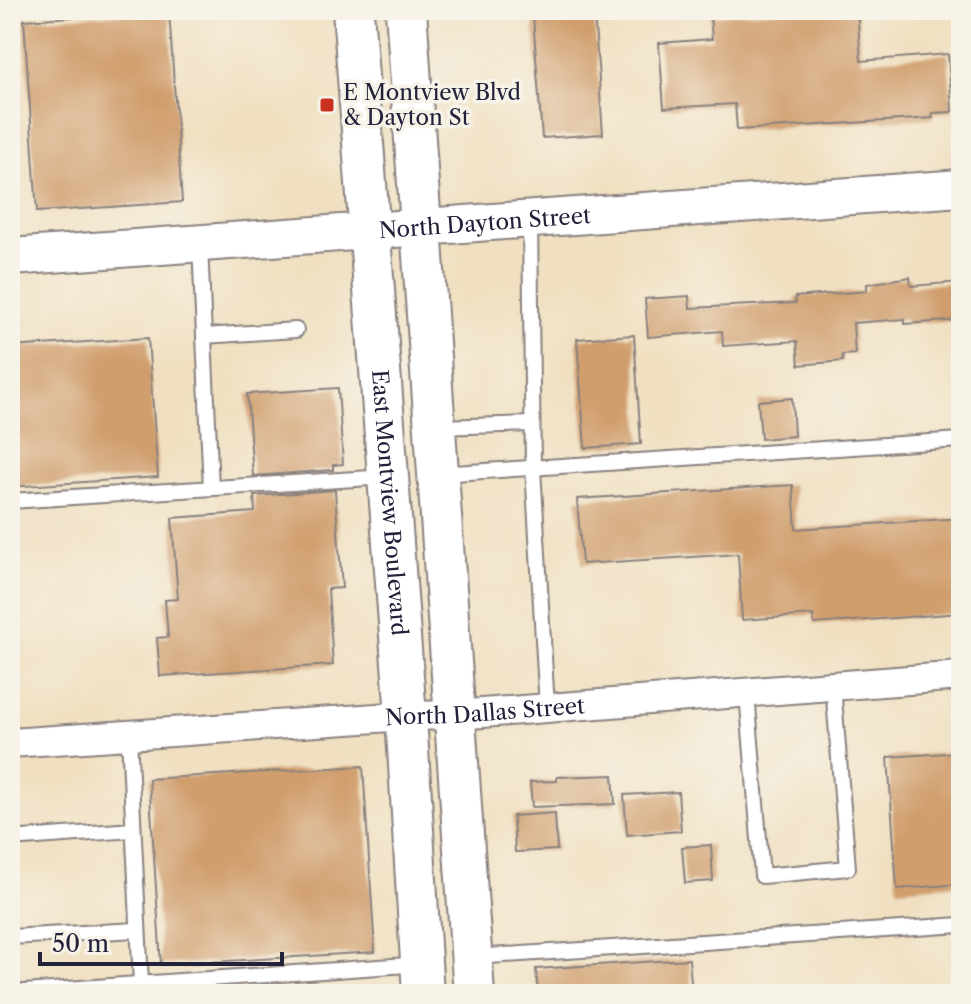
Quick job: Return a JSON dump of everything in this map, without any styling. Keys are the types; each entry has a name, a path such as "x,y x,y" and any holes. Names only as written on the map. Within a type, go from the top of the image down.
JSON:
{"main road":[{"name":"East Montview Boulevard","path":"353,10 406,716 422,979"},
{"path":"406,10 472,976"}],"street":[{"name":"North Dayton Street","path":"10,257 961,188"},
{"name":"North Dallas Street","path":"10,743 456,715 961,676"}],"lane":[{"path":"530,220 533,468 547,708"},
{"path":"200,243 211,488"},
{"path":"204,336 296,330"},
{"path":"436,427 532,424"},
{"path":"439,474 961,440"},
{"path":"10,501 387,477"},
{"path":"747,693 762,876 848,868 833,686"},
{"path":"129,735 141,984"},
{"path":"10,839 133,830"},
{"path":"472,976 961,925"},
{"path":"10,937 137,930"},
{"path":"10,993 141,984 422,979"}],"building":[{"path":"789,10 857,10 861,61 948,54 952,112 932,113 933,118 737,130 735,104 664,108 659,43 712,39 710,16"},
{"path":"169,11 182,202 37,212 24,20"},
{"path":"594,12 603,134 542,138 533,17"},
{"path":"910,277 911,286 961,282 961,320 905,324 905,319 853,323 855,354 842,355 843,361 799,365 797,341 723,346 722,331 648,337 645,299 689,296 690,308 796,303 795,297 867,291 867,284"},
{"path":"634,335 641,444 585,448 577,339"},
{"path":"148,338 158,477 10,487 10,347"},
{"path":"338,388 343,464 333,465 333,470 253,476 247,394"},
{"path":"792,398 794,436 761,439 758,401"},
{"path":"793,485 796,529 961,518 961,613 814,624 813,615 742,620 738,554 582,564 577,499"},
{"path":"335,490 342,588 328,589 333,665 160,676 157,638 168,637 165,600 178,599 172,518 255,512 254,496"},
{"path":"961,752 961,884 897,889 888,757"},
{"path":"363,766 375,952 161,965 149,779"},
{"path":"613,775 615,804 532,807 530,782 557,781 557,777"},
{"path":"678,792 681,831 627,835 624,795"},
{"path":"555,813 557,850 515,852 513,816"},
{"path":"711,845 713,881 685,883 682,847"},
{"path":"689,959 692,994 538,994 536,969"}],"place":[{"name":"E Montview Blvd & Dayton St","path":"327,105"}]}
